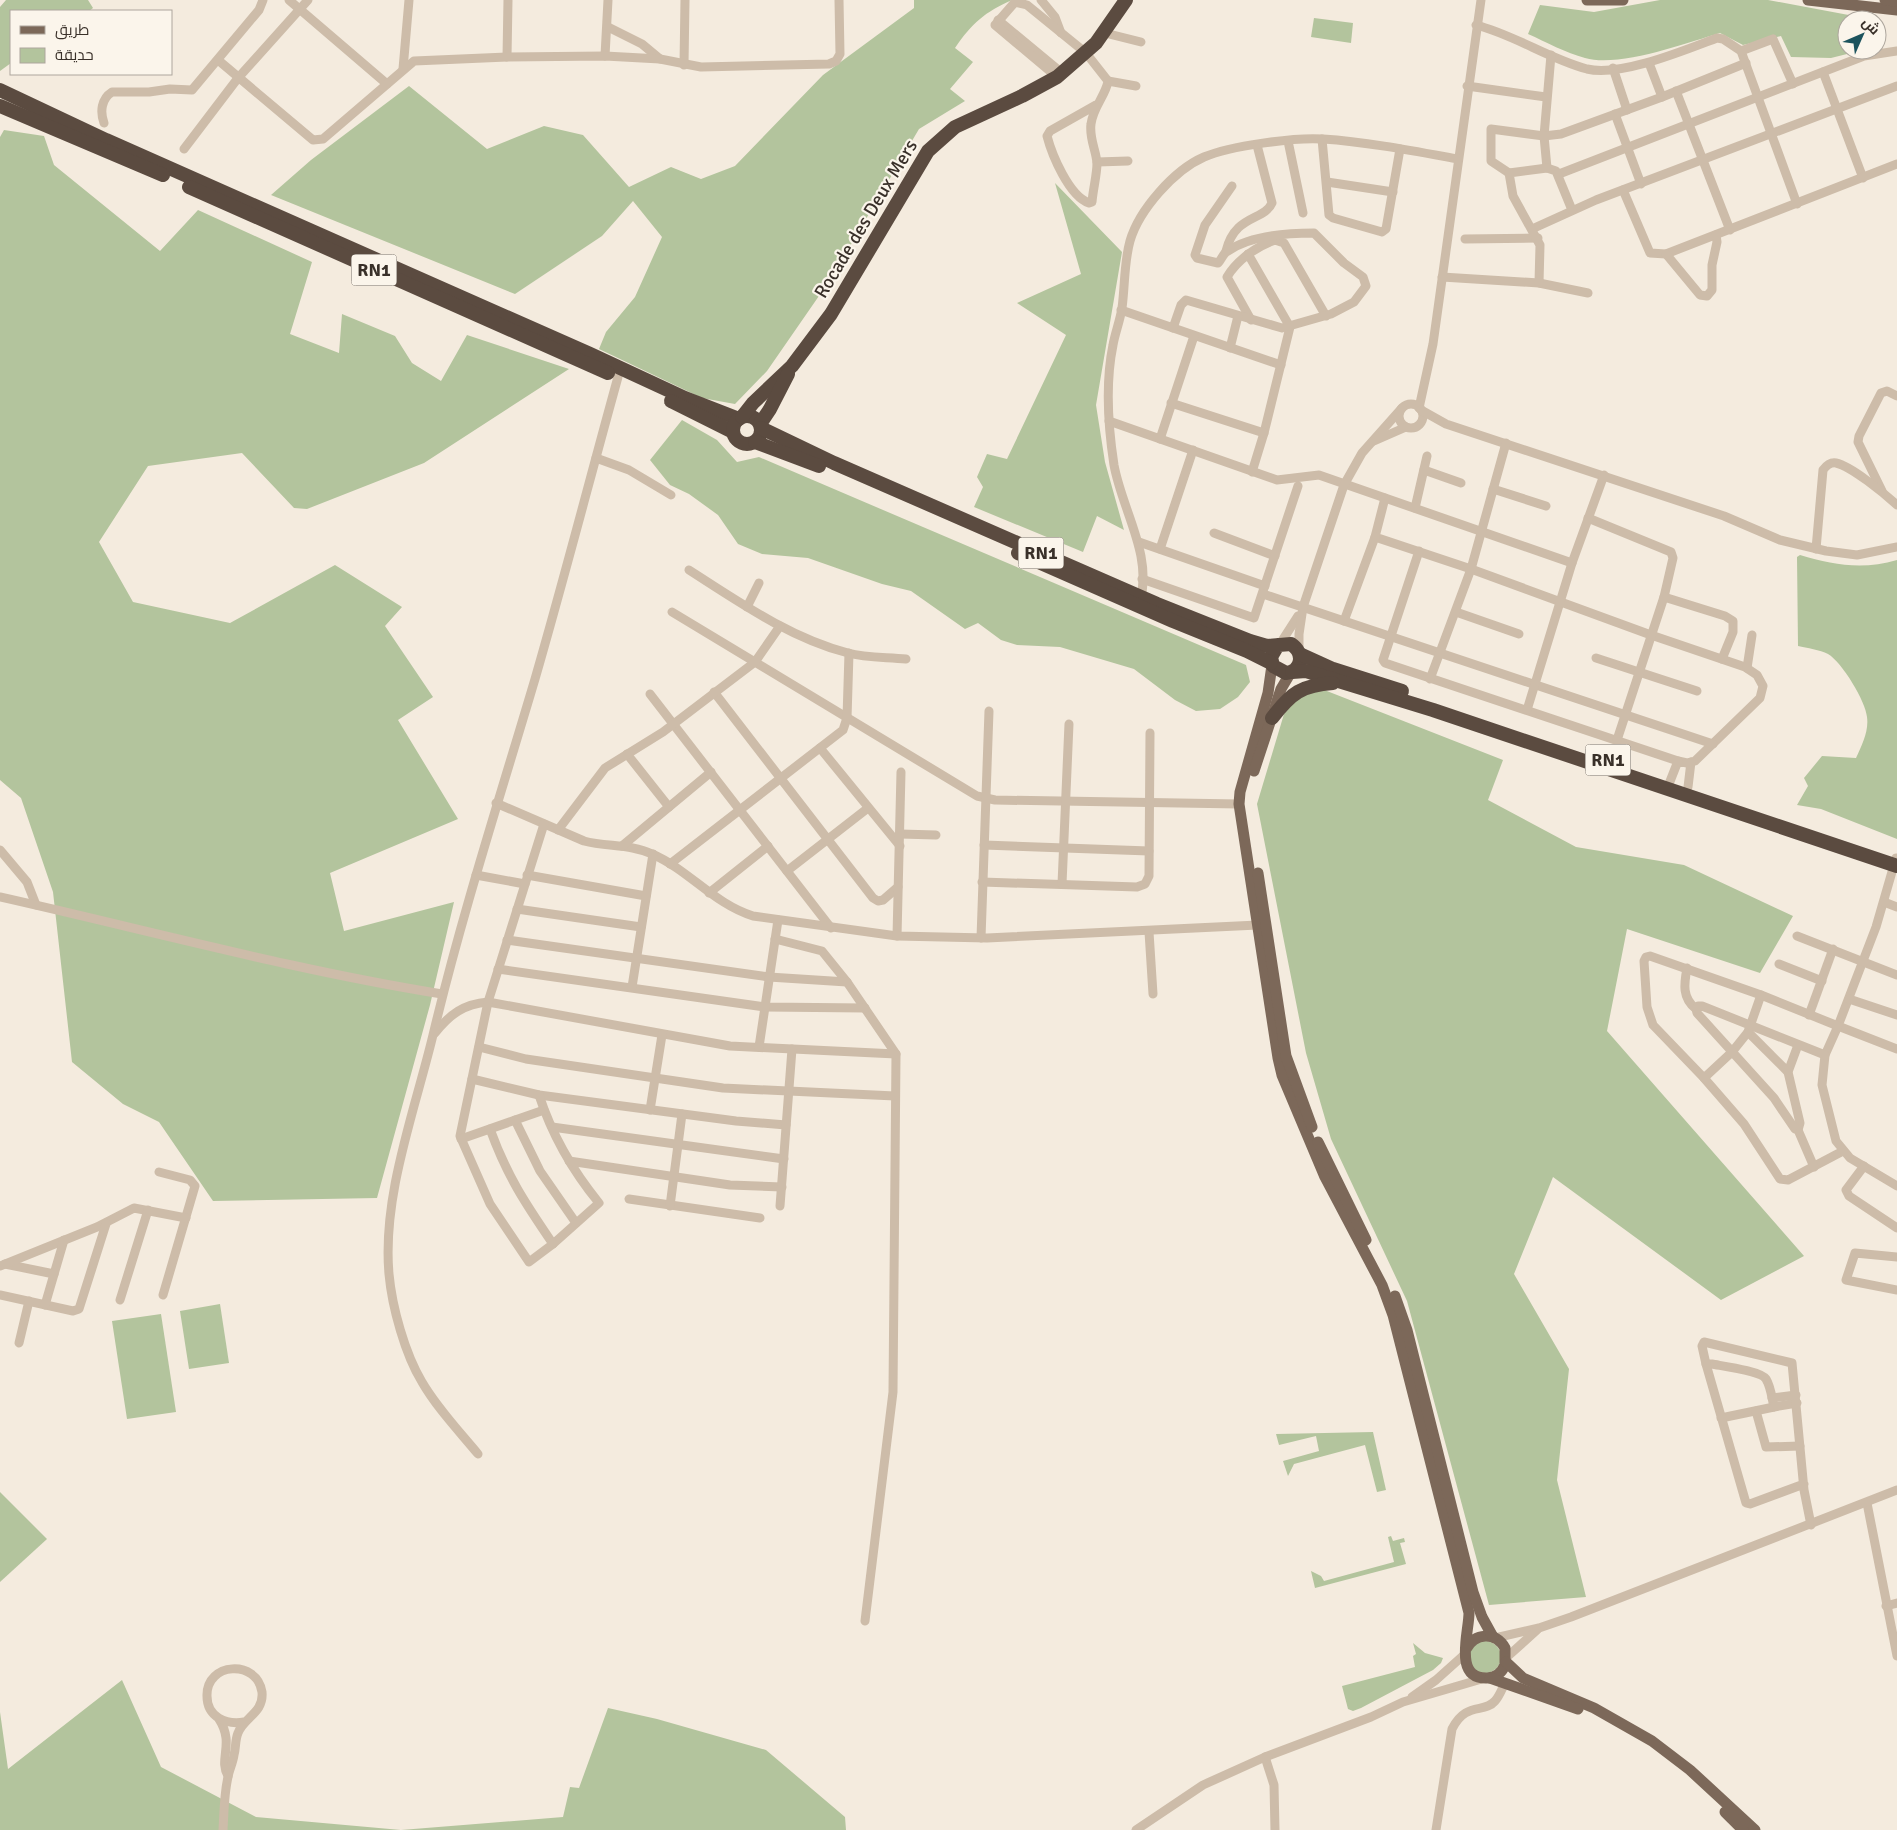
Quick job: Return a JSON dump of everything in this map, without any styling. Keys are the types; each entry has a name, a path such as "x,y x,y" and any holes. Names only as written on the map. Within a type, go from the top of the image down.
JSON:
{"highway":[{"name":"Rocade des Deux Mers","path":"740,418 792,366 831,314 928,151 955,127 1022,96 1059,75 1086,53 1104,33 1126,0"},
{"name":"RN1","path":"0,90 106,140 590,354 647,382 740,418 751,417 760,426 834,464 1247,650 1272,664 1280,672 1306,671 1668,784 1688,787 1896,862"},
{"name":"RN1","path":"3,109 179,182 618,377 733,432 736,440 743,444 755,442 845,477 1140,601 1250,641 1267,646 1291,644 1299,652 1333,669 1896,862"},
{"name":"Rocade des Deux Mers","path":"760,426 778,396 792,366"},
{"path":"733,432 733,427 740,418"},
{"path":"755,442 759,438 760,426"},
{"path":"1272,664 1272,653 1279,645"},
{"path":"1292,672 1298,666 1299,652"},
{"path":"1272,718 1296,692 1317,684 1341,682"}],"main road":[{"path":"1587,0 1623,0"},
{"path":"1808,0 1897,10"},
{"path":"1885,0 1897,1"},
{"path":"1272,664 1268,693 1240,792 1240,804 1276,1050 1282,1075 1325,1177 1382,1285 1396,1324 1469,1613 1465,1652 1468,1669 1476,1676 1505,1683 1569,1706 1638,1740 1686,1776 1743,1830"},
{"path":"1292,672 1281,689 1249,787 1247,804 1287,1062 1313,1131 1396,1298 1409,1339 1473,1592 1482,1617 1494,1638 1502,1644 1506,1660 1523,1678 1594,1708 1652,1741 1690,1770 1754,1830"},
{"path":"1465,1652 1474,1639 1480,1636 1494,1638"},
{"path":"1488,1678 1500,1673 1506,1660"}],"street":[{"path":"104,122 102,114 103,103 109,94 123,91 150,92 170,89 191,91 259,10 262,0"},
{"path":"289,0 386,84"},
{"path":"184,148 238,78 308,0"},
{"path":"403,69 409,0"},
{"path":"507,57 508,0"},
{"path":"605,56 608,0"},
{"path":"684,65 685,0"},
{"path":"218,60 313,140 323,139 414,61 507,57 605,56 660,59 701,67 766,67 833,63 838,58 840,48 839,0"},
{"path":"1041,0 1055,17 1061,33"},
{"path":"1418,426 1422,417 1420,409 1433,344 1467,86 1481,0"},
{"path":"1059,75 995,26 998,20 1015,2 1019,1 1027,5 1086,53 1108,81 1136,86"},
{"path":"1476,25 1501,32 1589,69 1649,63 1717,38 1723,39 1741,51 1797,204"},
{"path":"608,27 642,44 660,59"},
{"path":"1104,33 1142,42"},
{"path":"1741,51 1773,39 1793,84"},
{"path":"1558,174 1690,125 1864,56 1897,51"},
{"path":"1546,168 1544,136 1551,54"},
{"path":"1649,63 1662,97"},
{"path":"1572,210 1558,174 1546,168 1509,173 1495,166 1491,161 1491,129 1544,136 1561,134 1662,97 1746,63"},
{"path":"1613,68 1627,110"},
{"path":"1823,72 1863,178"},
{"path":"1096,105 1050,132 1047,136 1066,179 1087,203 1092,202 1097,162 1090,131 1096,105 1105,91 1108,81"},
{"path":"1467,86 1546,97"},
{"path":"1532,229 1572,210 1623,190 1897,86"},
{"path":"1676,91 1730,230"},
{"path":"1615,114 1641,184"},
{"path":"1140,601 1142,579 1139,542 1128,518 1117,479 1109,421 1111,361 1121,310 1130,240 1144,212 1159,193 1191,165 1204,157 1257,145 1322,139 1458,159"},
{"path":"1322,139 1331,217 1382,232 1386,229 1400,149"},
{"path":"1288,141 1303,213"},
{"path":"1232,186 1205,224 1195,255 1200,260 1218,263 1226,251 1232,235 1241,224 1268,210 1272,203 1257,145"},
{"path":"1097,162 1128,161"},
{"path":"1623,190 1650,253 1666,254 1897,164"},
{"path":"1509,173 1513,196 1538,238 1541,253 1539,283"},
{"path":"1327,182 1392,192"},
{"path":"1173,328 1181,305 1186,300 1275,327 1290,327 1326,316 1354,302 1364,291 1366,283 1363,277 1344,263 1314,233 1287,233 1237,246 1226,251"},
{"path":"1666,254 1700,296 1707,296 1712,290 1712,265 1717,242 1716,235"},
{"path":"1465,239 1538,238"},
{"path":"1251,320 1228,278 1248,254 1262,245 1275,240 1284,243 1326,316"},
{"path":"1248,254 1290,327 1264,433 1252,472"},
{"path":"1442,276 1539,283 1588,293"},
{"path":"1121,310 1281,365"},
{"path":"1230,348 1238,316"},
{"path":"1160,439 1194,336"},
{"path":"478,1454 430,1395 418,1375 397,1315 389,1279 388,1244 391,1206 442,994 496,803 535,677 618,377"},
{"path":"1299,652 1298,634 1303,607 1344,485 1355,463 1404,407 1425,378"},
{"path":"1882,491 1858,442 1859,436 1881,393 1888,391 1897,396"},
{"path":"1171,403 1264,433"},
{"path":"1404,407 1413,405 1446,424 1724,516 1780,540 1816,549 1857,555 1897,547"},
{"path":"1404,407 1399,418 1406,427"},
{"path":"1109,421 1252,472 1284,481 1306,475 1319,475 1572,562"},
{"path":"1372,442 1406,427 1446,424"},
{"path":"1430,679 1471,568 1506,443"},
{"path":"1160,549 1193,450"},
{"path":"1415,508 1427,456"},
{"path":"596,458 623,467 671,495"},
{"path":"1816,549 1823,470 1826,466 1835,463 1844,466 1882,491 1897,506"},
{"path":"1424,470 1461,483"},
{"path":"1527,710 1572,562 1604,475"},
{"path":"1142,579 1254,618 1298,486"},
{"path":"1493,489 1546,506"},
{"path":"1344,621 1375,537 1385,498"},
{"path":"1588,518 1671,552 1673,558 1664,597 1616,740"},
{"path":"1214,533 1275,556"},
{"path":"1375,537 1419,551 1471,568 1651,635 1747,668 1757,675 1762,683 1761,695 1713,744 1691,762 1678,762 1385,664 1383,660 1390,636 1419,551"},
{"path":"1139,542 1303,607 1713,744"},
{"path":"688,570 780,626 849,653 906,658"},
{"path":"747,607 758,583"},
{"path":"1664,597 1725,616 1733,621 1733,632 1722,659"},
{"path":"1279,645 1303,607"},
{"path":"672,612 970,792 986,798 1149,804 1240,804"},
{"path":"1456,612 1519,634"},
{"path":"558,830 602,772 673,724 755,662 780,626"},
{"path":"1747,668 1752,636"},
{"path":"670,864 843,730 847,718 849,653"},
{"path":"1596,658 1698,691"},
{"path":"714,692 875,900 883,900 898,887"},
{"path":"650,694 831,928"},
{"path":"980,938 989,711"},
{"path":"1062,884 1068,724"},
{"path":"982,882 1142,886 1148,880 1150,732"},
{"path":"820,748 900,846"},
{"path":"627,754 670,806"},
{"path":"1668,784 1678,762"},
{"path":"1688,787 1691,762"},
{"path":"622,846 710,772"},
{"path":"897,936 902,772"},
{"path":"496,803 592,843 622,846 652,854 670,864 709,893 738,911 778,920 897,936 980,938 1148,932 1258,925"},
{"path":"788,871 868,808"},
{"path":"539,1095 544,1110 569,1161 582,1182 599,1202 553,1244 529,1262 490,1204 461,1139 488,1002 544,824"},
{"path":"900,834 936,835"},
{"path":"984,845 1148,851"},
{"path":"709,893 768,846"},
{"path":"0,850 27,882 36,904"},
{"path":"632,987 652,854"},
{"path":"1896,862 1864,961 1825,1055 1822,1085 1836,1141 1843,1151 1897,1186"},
{"path":"476,875 646,896"},
{"path":"0,897 248,955 442,994"},
{"path":"1884,902 1897,907"},
{"path":"517,909 641,926"},
{"path":"759,1047 778,920"},
{"path":"1148,932 1153,994"},
{"path":"1798,936 1897,975"},
{"path":"775,939 822,951 847,982 896,1054 893,1392 866,1621"},
{"path":"507,940 769,978 847,982"},
{"path":"1809,1015 1833,950"},
{"path":"1843,1151 1788,1180 1780,1179 1744,1124 1704,1078 1653,1025 1646,1007 1644,961 1646,957 1650,956 1687,968 1897,1049"},
{"path":"1779,964 1822,981"},
{"path":"1687,968 1685,995 1688,1003 1696,1009 1697,1013 1774,1098 1795,1129 1798,1130 1814,1166"},
{"path":"498,970 632,987 765,1007 865,1008"},
{"path":"1704,1078 1732,1052 1749,1029 1760,995"},
{"path":"1849,999 1897,1015"},
{"path":"433,1035 444,1021 458,1010 488,1002 730,1046 896,1054"},
{"path":"1696,1009 1698,1006 1702,1006 1749,1029 1825,1055"},
{"path":"1749,1029 1788,1072 1800,1123 1798,1130"},
{"path":"650,1110 662,1035"},
{"path":"1788,1072 1798,1045"},
{"path":"478,1047 526,1058 723,1088 896,1096"},
{"path":"780,1206 792,1049"},
{"path":"472,1079 539,1095 682,1114 786,1125"},
{"path":"461,1139 544,1110"},
{"path":"670,1206 682,1114"},
{"path":"516,1120 540,1171 576,1223"},
{"path":"552,1127 784,1159"},
{"path":"490,1129 503,1165 516,1191 553,1244"},
{"path":"569,1161 730,1185 782,1187"},
{"path":"1864,1166 1846,1190 1848,1196 1897,1228"},
{"path":"158,1172 190,1180 195,1184 163,1295"},
{"path":"629,1199 760,1218"},
{"path":"2,1265 106,1224 134,1208 186,1218"},
{"path":"120,1300 148,1210"},
{"path":"0,1295 73,1311 80,1307 106,1224"},
{"path":"45,1305 64,1240"},
{"path":"1897,1257 1855,1253 1846,1280 1897,1290"},
{"path":"2,1265 54,1274"},
{"path":"19,1343 29,1301"},
{"path":"1804,1484 1750,1504 1746,1503 1706,1364 1702,1346 1707,1341 1790,1362 1793,1365 1804,1484 1811,1525"},
{"path":"1706,1364 1759,1374 1766,1379 1773,1402"},
{"path":"1721,1418 1756,1410 1773,1402 1796,1399"},
{"path":"1756,1410 1766,1447 1800,1446"},
{"path":"1494,1638 1539,1628 1811,1525 1897,1490"},
{"path":"1867,1503 1897,1656"},
{"path":"1886,1606 1897,1603"},
{"path":"1506,1660 1539,1628"},
{"path":"1136,1830 1203,1785 1265,1757 1371,1717 1403,1702 1436,1680 1465,1652"},
{"path":"223,1830 228,1776 233,1761 237,1736 244,1722 258,1710 262,1692 254,1676 238,1668 220,1672 208,1685 207,1703 218,1718 227,1741 224,1763 228,1776"},
{"path":"1403,1702 1488,1678"},
{"path":"1436,1830 1452,1728 1456,1720 1464,1713 1473,1708 1490,1706 1496,1701 1505,1683"},
{"path":"218,1718 235,1723 244,1722"},
{"path":"1265,1757 1274,1785 1275,1830"}],"green space":[{"path":"6,0 88,0 93,8 90,10 10,10 10,64 0,71 0,7"},
{"path":"914,0 1012,0 980,19 955,48 973,62 950,89 965,101 919,129 830,280 767,371 735,404 702,398 599,349 606,332 635,297 662,237 633,201 602,236 515,294 271,195 311,160 409,86 487,149 544,126 583,135 629,187 671,167 701,179 735,166 823,75 914,8"},
{"path":"1660,0 1768,0 1837,13 1837,56 1791,57 1781,36 1743,45 1720,33 1652,53 1616,60 1599,60 1571,53 1528,34 1540,5 1594,12"},
{"path":"1314,18 1353,23 1351,43 1311,37"},
{"path":"4,130 44,136 54,165 160,251 198,210 312,262 290,334 339,353 342,314 395,336 412,363 441,381 467,335 569,369 424,463 307,509 294,508 242,453 148,466 99,542 133,602 230,623 335,565 402,607 385,626 433,697 398,720 458,819 330,873 344,931 454,902 430,1005 377,1198 213,1201 159,1122 123,1104 72,1062 53,892 21,798 0,780 0,137"},
{"path":"1055,183 1122,252 1096,405 1105,462 1124,530 1097,516 1083,552 974,507 983,487 977,477 987,454 1007,459 1066,335 1017,303 1081,274"},
{"path":"682,420 717,440 737,462 759,457 1246,665 1250,682 1238,697 1220,709 1196,711 1175,700 1134,669 1060,647 1017,645 1001,640 978,623 965,629 911,591 882,584 808,558 762,554 738,544 718,515 689,494 670,485 650,460"},
{"path":"1800,555 1848,565 1872,565 1897,560 1897,839 1821,809 1797,805 1808,786 1804,778 1822,756 1856,758 1865,738 1867,727 1866,710 1840,665 1828,654 1798,646 1797,557"},
{"path":"1309,684 1503,760 1488,800 1576,847 1684,865 1793,916 1760,973 1627,929 1607,1031 1804,1256 1721,1300 1553,1177 1514,1274 1569,1369 1557,1480 1586,1597 1489,1605 1407,1301 1331,1139 1306,1053 1257,804 1284,714"},
{"path":"220,1304 229,1363 189,1369 180,1311"},
{"path":"161,1314 176,1412 127,1419 112,1321"},
{"path":"1373,1432 1386,1490 1377,1492 1365,1445 1294,1464 1288,1476 1283,1461 1319,1451 1316,1436 1279,1445 1276,1434"},
{"path":"0,1492 47,1539 0,1582"},
{"path":"1391,1536 1393,1541 1404,1538 1405,1542 1400,1543 1406,1564 1315,1588 1311,1571 1321,1576 1324,1581 1394,1562 1388,1537"},
{"path":"1485,1641 1491,1642 1496,1646 1500,1651 1500,1663 1496,1668 1491,1672 1485,1673 1479,1672 1474,1668 1470,1663 1469,1657 1470,1651 1474,1646 1479,1642"},
{"path":"1413,1643 1425,1653 1443,1658 1441,1663 1433,1670 1361,1708 1353,1711 1348,1709 1342,1686 1415,1667 1413,1656 1416,1654"},
{"path":"122,1680 161,1767 256,1817 401,1830 0,1830 0,1712 8,1769"},
{"path":"608,1708 657,1719 766,1750 845,1817 846,1830 401,1830 563,1817 570,1787 579,1788"}]}
